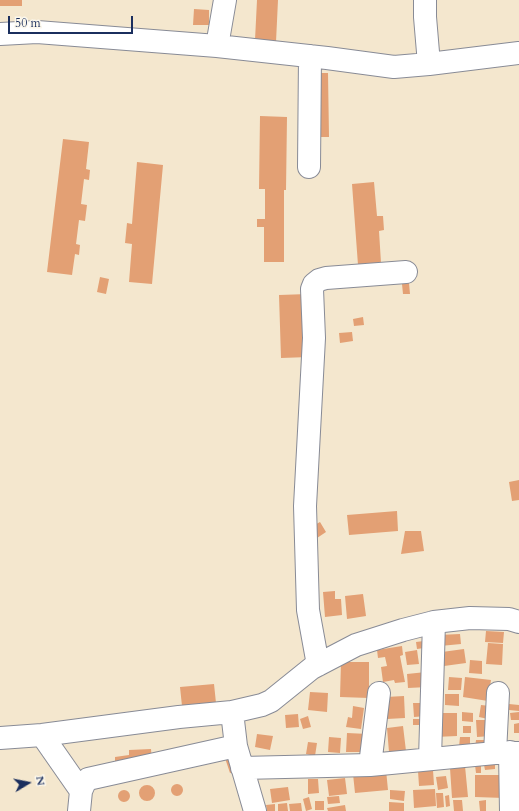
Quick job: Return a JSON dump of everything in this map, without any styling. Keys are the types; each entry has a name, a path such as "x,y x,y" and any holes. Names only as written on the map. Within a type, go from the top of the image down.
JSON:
{"street":[{"path":"217,46 225,0"},
{"path":"425,0 429,64"},
{"path":"0,34 37,32 217,46 394,67 519,53"},
{"path":"309,167 310,56"},
{"path":"318,665 308,610 305,506 314,338 312,289 314,284 319,280 326,278 406,272"},
{"path":"0,738 42,735 179,717 232,712 262,705 271,701 318,665 356,645 403,630 434,622 470,618 509,619 519,622"},
{"path":"430,759 434,622"},
{"path":"370,765 379,693"},
{"path":"498,694 508,753 511,811"},
{"path":"232,712 236,746 255,811"},
{"path":"42,735 80,801"},
{"path":"80,801 85,782 88,779 236,746"},
{"path":"242,768 370,765 508,753"}],"building":[{"path":"0,0 22,0 22,6 0,6"},
{"path":"257,0 278,0 276,42 255,40"},
{"path":"194,9 209,10 209,25 193,25"},
{"path":"314,73 328,73 329,137 316,137"},
{"path":"260,116 287,117 286,190 284,190 284,262 264,262 264,227 257,227 257,219 265,219 265,189 259,189"},
{"path":"63,139 89,142 86,169 90,170 89,180 84,179 81,204 87,205 85,221 79,220 76,244 80,245 79,255 75,254 72,275 47,272"},
{"path":"137,162 163,165 152,284 129,282 132,244 125,243 127,223 132,224"},
{"path":"374,182 377,216 383,216 384,230 379,231 381,263 358,265 352,184"},
{"path":"100,277 109,279 106,294 97,292"},
{"path":"409,283 410,294 403,294 402,284"},
{"path":"308,294 309,357 281,358 279,295"},
{"path":"363,317 364,325 354,326 353,319"},
{"path":"352,332 353,341 340,343 339,333"},
{"path":"519,480 519,500 512,501 509,482"},
{"path":"397,511 398,531 349,535 347,515"},
{"path":"320,522 326,532 317,538 311,527"},
{"path":"405,531 421,531 424,551 401,554"},
{"path":"335,591 335,599 341,599 342,615 325,617 323,592"},
{"path":"363,594 366,616 347,619 345,596"},
{"path":"486,631 504,632 503,643 485,642"},
{"path":"460,634 461,644 440,646 439,635"},
{"path":"424,641 424,648 417,649 416,642"},
{"path":"488,643 503,644 502,665 486,664"},
{"path":"402,646 403,655 400,656 405,682 395,683 394,680 383,682 381,667 387,666 385,657 378,658 377,650"},
{"path":"464,649 466,663 444,666 442,652"},
{"path":"417,650 419,664 407,665 405,652"},
{"path":"470,660 482,661 482,674 469,673"},
{"path":"341,662 369,662 369,698 340,697"},
{"path":"426,672 428,687 408,688 407,674"},
{"path":"449,677 462,678 461,690 448,690"},
{"path":"465,677 491,680 488,701 463,697"},
{"path":"214,684 216,703 182,706 180,687"},
{"path":"310,692 328,693 327,712 308,710"},
{"path":"445,694 459,694 459,706 445,705"},
{"path":"404,696 405,718 387,719 386,697"},
{"path":"413,703 426,703 427,716 414,717"},
{"path":"509,704 519,705 519,711 509,710"},
{"path":"481,705 490,706 488,719 479,717"},
{"path":"353,706 364,708 361,729 346,727 348,717 352,718"},
{"path":"462,712 473,713 473,722 462,721"},
{"path":"519,712 519,720 511,720 510,713"},
{"path":"435,713 457,713 457,736 435,737"},
{"path":"298,714 299,727 286,728 285,715"},
{"path":"308,716 311,727 303,729 300,719"},
{"path":"413,719 426,719 426,725 413,725"},
{"path":"476,720 490,720 491,736 477,737"},
{"path":"519,723 519,733 514,733 514,724"},
{"path":"403,726 406,751 389,752 387,728"},
{"path":"463,726 471,726 471,733 463,733"},
{"path":"347,733 368,734 368,752 346,752"},
{"path":"257,734 273,736 270,750 255,747"},
{"path":"329,737 341,738 340,753 328,752"},
{"path":"460,737 470,737 470,747 459,747"},
{"path":"476,740 485,740 485,748 475,748"},
{"path":"308,742 317,743 315,756 306,754"},
{"path":"151,749 152,762 115,765 115,757 129,755 129,750"},
{"path":"231,754 236,771 230,773 224,755"},
{"path":"495,764 495,769 485,770 484,765"},
{"path":"475,765 481,765 481,773 476,773"},
{"path":"465,766 468,797 452,798 450,768"},
{"path":"386,770 388,790 355,793 353,774"},
{"path":"433,770 434,785 419,786 418,771"},
{"path":"475,775 504,775 504,798 475,797"},
{"path":"446,776 448,788 438,790 436,777"},
{"path":"345,778 347,794 329,796 327,780"},
{"path":"308,779 318,779 319,793 308,794"},
{"path":"175,784 179,784 183,790 179,796 175,796 171,792 171,788"},
{"path":"147,785 154,790 155,793 150,800 147,801 140,796 139,793 144,786"},
{"path":"288,787 290,800 272,803 270,789"},
{"path":"435,789 436,806 414,808 413,790"},
{"path":"122,790 126,790 130,796 126,802 122,802 118,798 118,794"},
{"path":"390,790 405,791 404,801 390,799"},
{"path":"436,793 443,793 444,807 437,808"},
{"path":"449,795 450,806 446,807 445,796"},
{"path":"339,796 340,803 328,804 327,797"},
{"path":"309,797 312,809 306,811 303,799"},
{"path":"453,800 462,800 463,811 454,811"},
{"path":"486,800 486,811 480,811 479,801"},
{"path":"315,801 324,801 324,810 315,810"},
{"path":"389,802 404,803 404,811 389,811"},
{"path":"287,803 288,811 278,811 278,804"},
{"path":"301,803 302,811 290,811 289,804"},
{"path":"275,804 275,811 267,811 266,805"},
{"path":"345,805 346,811 328,811 327,808"}]}
